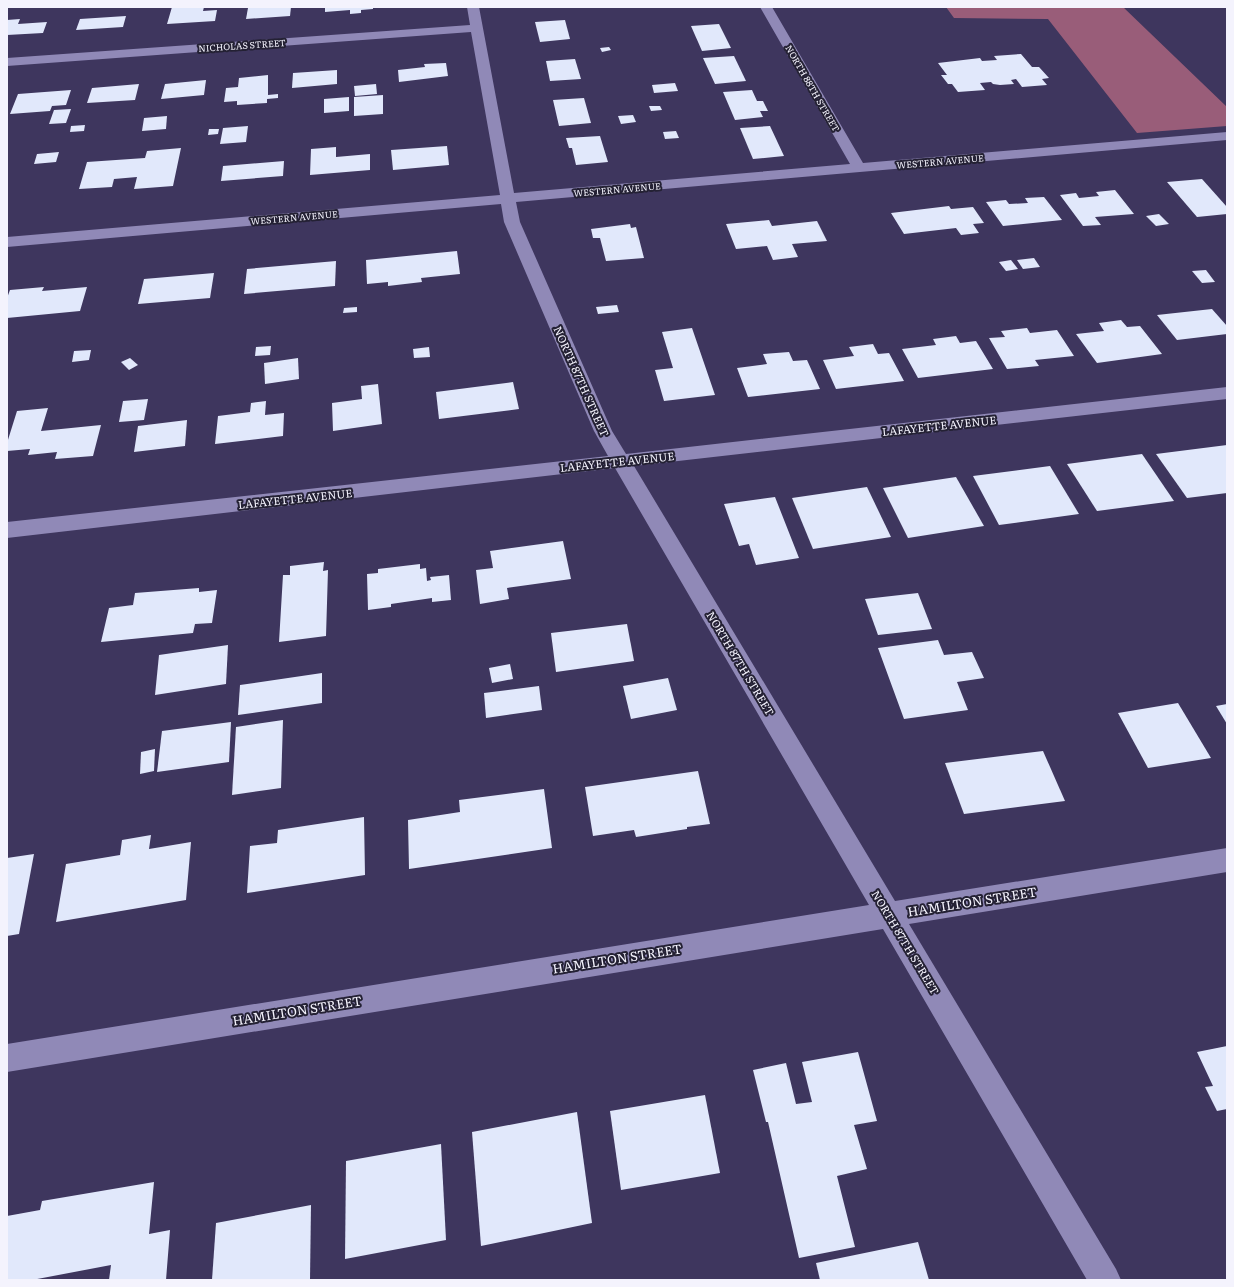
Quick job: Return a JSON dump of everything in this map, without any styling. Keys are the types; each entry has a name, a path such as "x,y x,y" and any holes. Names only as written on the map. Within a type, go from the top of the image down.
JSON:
{"street":[{"name":"NORTH 87TH STREET","path":"473,7 512,222 603,431 1105,1280"},
{"name":"NORTH 88TH STREET","path":"766,7 860,168"},
{"name":"NICHOLAS STREET","path":"7,62 476,28"},
{"name":"WESTERN AVENUE","path":"7,242 1227,136"},
{"name":"LAFAYETTE AVENUE","path":"7,530 1227,393"},
{"name":"HAMILTON STREET","path":"7,1058 1227,860"}],"shaded area":[{"path":"946,7 1123,7 1227,107 1227,126 1137,133 1048,19 954,18"}],"building":[{"path":"172,7 204,7 203,11 217,10 215,21 167,24"},
{"path":"291,7 290,16 246,19 248,8"},
{"path":"325,7 373,7 373,9 361,10 361,13 350,14 350,10 325,12"},
{"path":"126,16 123,27 76,30 80,19"},
{"path":"20,19 18,24 47,22 43,33 7,35 7,20"},
{"path":"565,20 570,39 540,42 535,22"},
{"path":"719,24 731,48 702,51 691,26"},
{"path":"609,47 611,50 602,52 600,48"},
{"path":"1021,54 1032,67 1039,67 1049,78 1042,79 1047,85 1022,87 1016,79 1011,80 1014,84 1000,85 993,84 991,82 980,83 985,90 958,92 952,84 948,84 941,75 947,75 938,63 980,58 982,61 997,60 994,56"},
{"path":"734,56 746,81 715,84 703,58"},
{"path":"575,59 581,79 550,81 546,61"},
{"path":"446,63 448,76 399,82 398,70 425,67 424,64"},
{"path":"337,70 337,84 292,88 293,73"},
{"path":"268,75 268,95 278,94 278,98 267,99 267,103 237,105 237,101 224,102 226,88 238,87 239,78"},
{"path":"206,80 204,95 161,99 165,84"},
{"path":"675,83 678,91 654,93 652,85"},
{"path":"139,84 135,100 87,103 92,88"},
{"path":"376,84 377,94 355,96 354,86"},
{"path":"71,90 66,105 52,106 50,111 10,114 18,94"},
{"path":"752,90 757,101 763,101 768,111 760,111 763,117 735,120 723,92"},
{"path":"383,95 383,114 354,116 354,97"},
{"path":"349,97 349,111 324,113 324,99"},
{"path":"584,98 591,123 559,126 553,100"},
{"path":"649,106 660,106 662,110 651,111"},
{"path":"71,109 66,123 49,124 54,110"},
{"path":"633,115 636,122 621,124 618,116"},
{"path":"167,116 166,129 142,131 144,118"},
{"path":"85,125 84,131 70,132 71,126"},
{"path":"248,126 246,142 220,144 223,128"},
{"path":"770,126 784,156 753,159 740,128"},
{"path":"209,129 219,129 218,134 208,135"},
{"path":"676,131 679,138 665,139 663,132"},
{"path":"600,136 608,162 576,165 572,148 569,148 566,138"},
{"path":"447,146 449,165 393,170 391,150"},
{"path":"336,147 336,157 370,154 370,170 310,175 311,149"},
{"path":"181,148 173,186 134,189 137,177 114,179 112,187 79,189 87,162 145,158 147,151"},
{"path":"59,152 56,162 34,164 37,154"},
{"path":"284,161 283,176 221,181 223,166"},
{"path":"1202,179 1227,207 1227,214 1197,217 1167,182"},
{"path":"1115,190 1134,214 1095,217 1101,225 1083,226 1060,195 1076,193 1079,198 1099,196 1096,192"},
{"path":"1044,197 1062,220 1003,226 986,202 1006,200 1009,204 1028,203 1025,198"},
{"path":"949,206 951,209 973,207 984,223 973,224 979,233 961,235 956,228 904,234 891,213"},
{"path":"1159,214 1169,224 1156,226 1146,216"},
{"path":"769,220 772,226 817,221 827,241 792,244 798,257 773,260 767,246 736,249 726,224"},
{"path":"630,224 631,228 636,227 644,258 606,261 600,238 593,238 591,229"},
{"path":"457,251 460,274 421,278 422,282 388,286 388,282 367,284 366,260"},
{"path":"1034,258 1040,267 1023,269 1017,260"},
{"path":"1011,260 1018,269 1006,271 999,262"},
{"path":"336,261 335,286 244,294 247,269"},
{"path":"1206,270 1215,282 1202,283 1192,271"},
{"path":"214,273 210,298 138,304 144,279"},
{"path":"44,287 42,291 87,287 80,311 7,318 7,298 10,290"},
{"path":"617,305 619,312 598,314 596,307"},
{"path":"357,307 357,312 343,313 344,308"},
{"path":"1212,309 1227,326 1227,334 1177,340 1157,315"},
{"path":"1121,320 1127,327 1140,326 1162,354 1097,363 1076,334 1104,331 1099,323"},
{"path":"692,328 715,395 664,401 655,370 673,368 662,332"},
{"path":"1027,328 1030,333 1057,330 1074,356 1035,360 1039,366 1007,369 989,338 1005,337 1001,331"},
{"path":"956,336 960,343 976,341 993,369 918,378 902,349 936,345 933,339"},
{"path":"873,344 878,354 889,353 904,381 836,389 823,360 854,356 849,347"},
{"path":"271,346 270,355 255,356 256,347"},
{"path":"429,347 430,357 414,358 413,349"},
{"path":"91,350 89,360 72,362 74,351"},
{"path":"789,352 793,361 807,360 820,389 748,397 737,368 767,364 763,354"},
{"path":"130,358 138,365 129,370 121,362"},
{"path":"298,358 299,379 265,384 264,363"},
{"path":"513,382 519,409 439,419 436,392"},
{"path":"378,384 382,424 333,431 332,403 362,399 361,386"},
{"path":"148,399 144,420 119,422 123,401"},
{"path":"266,401 265,415 284,413 283,436 215,444 218,416 250,412 251,403"},
{"path":"48,408 41,431 101,425 93,456 55,459 57,452 28,455 30,449 7,451 7,443 17,411"},
{"path":"187,420 185,446 134,452 138,426"},
{"path":"1227,445 1227,493 1187,498 1156,454"},
{"path":"1142,454 1174,501 1097,511 1067,464"},
{"path":"1050,466 1079,514 999,525 973,476"},
{"path":"956,477 984,526 908,538 883,488"},
{"path":"867,487 891,537 813,549 792,498"},
{"path":"775,497 799,558 756,565 749,544 739,546 724,504"},
{"path":"563,541 571,579 507,588 509,599 480,604 476,570 493,568 490,551"},
{"path":"324,562 323,571 328,570 326,636 279,642 283,575 290,575 290,566"},
{"path":"420,564 420,569 426,568 427,581 431,580 430,577 449,575 451,600 432,602 432,598 391,604 391,607 368,610 367,574 378,573 378,569"},
{"path":"199,588 199,592 217,590 212,623 195,624 193,633 101,642 109,608 133,605 135,593"},
{"path":"918,593 932,629 878,635 865,599"},
{"path":"627,624 634,661 556,672 551,633"},
{"path":"938,640 944,655 972,652 984,678 957,682 968,710 904,719 878,648"},
{"path":"228,645 226,684 155,695 159,655"},
{"path":"510,664 513,679 492,683 489,668"},
{"path":"322,673 322,703 238,715 240,685"},
{"path":"668,678 677,710 631,719 623,686"},
{"path":"539,686 542,710 486,718 484,693"},
{"path":"1178,703 1211,758 1148,768 1118,713"},
{"path":"1227,704 1227,724 1216,706"},
{"path":"283,720 281,788 232,795 236,727"},
{"path":"231,722 229,762 157,772 162,731"},
{"path":"155,749 154,771 140,774 141,752"},
{"path":"1043,751 1065,801 964,814 945,763"},
{"path":"698,771 710,824 636,837 634,830 593,836 585,787"},
{"path":"544,789 552,848 409,869 408,820 460,812 459,800"},
{"path":"364,817 365,875 247,893 250,846 277,843 278,830"},
{"path":"151,835 149,849 191,842 186,900 56,922 66,864 120,855 122,840"},
{"path":"34,854 19,934 7,936 7,858"},
{"path":"1227,1046 1227,1109 1217,1111 1205,1087 1213,1086 1197,1052"},
{"path":"858,1052 877,1121 854,1125 867,1169 837,1176 855,1247 799,1258 768,1122 766,1122 753,1070 786,1063 796,1104 812,1102 802,1062"},
{"path":"705,1095 720,1173 621,1190 610,1111"},
{"path":"577,1112 592,1223 481,1246 472,1132"},
{"path":"441,1144 446,1240 345,1259 346,1161"},
{"path":"154,1182 149,1234 170,1230 166,1280 109,1280 111,1265 32,1280 7,1280 7,1216 40,1210 42,1201"},
{"path":"311,1205 310,1280 212,1280 216,1223"},
{"path":"918,1242 929,1280 820,1280 816,1263"}]}
